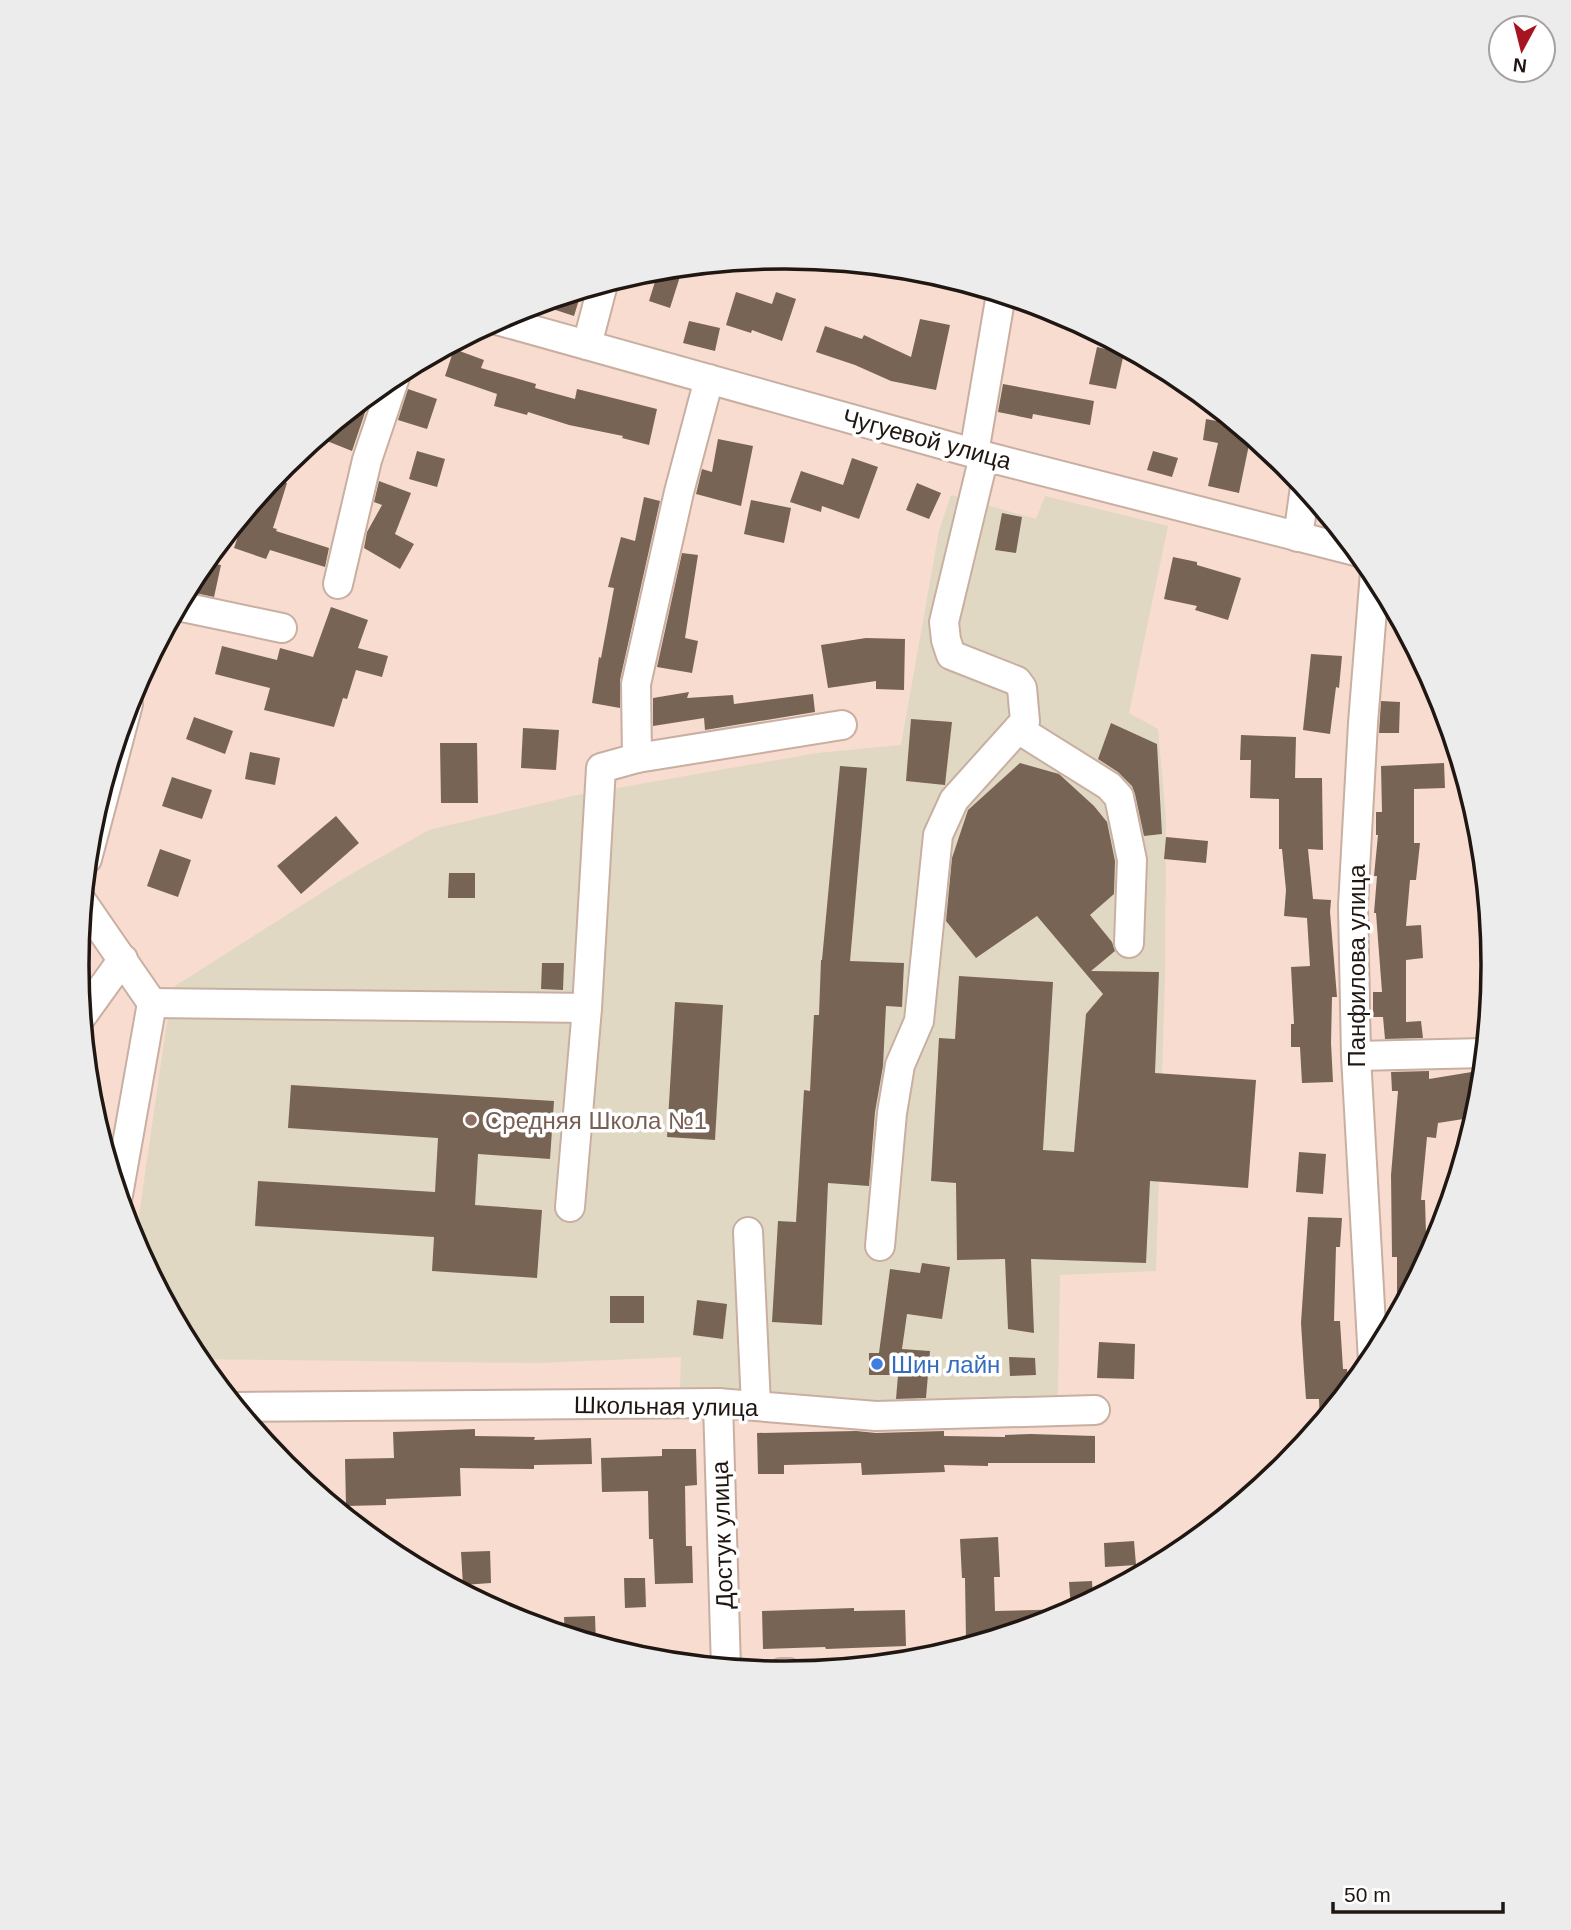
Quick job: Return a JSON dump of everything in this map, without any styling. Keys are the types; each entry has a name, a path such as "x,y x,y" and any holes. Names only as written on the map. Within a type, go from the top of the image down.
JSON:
{"street":[{"path":"587,345 601,293"},
{"path":"880,1246 892,1113 900,1065 919,1021 938,835 954,800 1025,721 1022,688 1017,681 951,654 944,622 979,454 1000,303"},
{"name":"Чугуевой улица","path":"513,325 979,454 1343,548"},
{"path":"637,758 636,684 679,492 709,379"},
{"path":"338,584 367,460 390,393"},
{"path":"1298,537 1303,500"},
{"name":"Панфилова улица","path":"1372,1339 1356,1056 1353,906 1373,593"},
{"path":"188,608 282,628"},
{"path":"570,1207 587,1009 601,768 637,758 842,725"},
{"path":"1018,729 1109,786 1119,797 1132,860 1129,943"},
{"path":"91,915 152,1003 122,1174"},
{"path":"91,1004 123,959"},
{"path":"152,1003 587,1009"},
{"path":"1356,1056 1476,1053"},
{"path":"748,1233 756,1405"},
{"name":"Школьная улица","path":"248,1407 718,1403 876,1416 1095,1410"},
{"name":"Достук улица","path":"718,1403 726,1658"}],"shaded area":[{"path":"951,495 1036,519 1045,496 1168,526 1129,713 1158,729 1166,819 1165,978 1156,1271 1060,1275 1058,1395 877,1403 680,1388 681,1357 539,1363 212,1359 161,1273 138,1221 166,1028 175,986 351,874 429,830 577,795 817,753 901,745 939,531"}],"building":[{"path":"680,277 670,308 649,301 655,281"},
{"path":"736,292 772,304 776,292 796,299 782,341 752,330 751,333 726,325"},
{"path":"579,301 574,316 553,309"},
{"path":"920,319 950,325 936,390 891,381 816,352 825,326 862,339 864,335 911,357"},
{"path":"689,321 720,328 715,351 683,343"},
{"path":"1097,347 1123,356 1116,389 1089,384"},
{"path":"459,351 484,360 481,368 536,384 535,388 575,399 577,389 657,409 649,445 528,412 527,415 494,406 497,394 445,376 452,354"},
{"path":"1003,384 1094,401 1090,425 1033,414 1032,419 998,412"},
{"path":"408,389 437,399 427,429 398,420"},
{"path":"366,410 352,451 327,441"},
{"path":"1206,419 1219,421 1249,446 1239,493 1208,486 1218,443 1203,440"},
{"path":"718,439 753,446 741,506 696,494 702,469 712,472"},
{"path":"417,451 445,459 437,487 409,479"},
{"path":"1153,451 1178,458 1172,477 1147,470"},
{"path":"852,458 878,467 859,519 822,506 821,512 790,502 801,471 843,485"},
{"path":"379,481 411,493 395,534 414,544 400,569 364,548 367,532 382,505 374,502"},
{"path":"284,482 287,483 273,528 329,548 325,567 270,550 266,559 234,548 239,534"},
{"path":"917,483 941,493 929,519 906,510"},
{"path":"644,497 660,501 620,680 620,708 592,703 614,588 608,587 621,537 635,541"},
{"path":"751,500 791,508 784,543 744,534"},
{"path":"1002,513 1022,517 1016,553 995,550"},
{"path":"682,553 698,555 685,638 698,641 692,673 657,667"},
{"path":"1173,557 1197,562 1197,565 1241,578 1228,620 1195,610 1197,606 1164,599"},
{"path":"217,564 221,565 214,597 197,593"},
{"path":"331,607 368,620 358,648 388,656 382,677 356,670 334,727 264,710 270,688 215,674 222,646 277,660 280,648 313,657"},
{"path":"866,638 905,639 904,690 876,689 876,681 828,688 821,645"},
{"path":"1311,654 1342,656 1330,734 1303,730"},
{"path":"689,692 687,698 733,695 734,704 813,694 815,712 705,730 704,718 653,726 653,698"},
{"path":"1381,701 1400,702 1399,733 1379,733"},
{"path":"194,717 233,731 225,754 186,739"},
{"path":"911,719 952,722 945,785 906,781"},
{"path":"1111,723 1157,744 1162,834 1144,836 1132,786 1118,772 1098,759"},
{"path":"523,728 559,730 556,770 521,768"},
{"path":"1241,735 1296,737 1295,778 1322,778 1323,850 1308,849 1313,899 1331,900 1337,997 1332,997 1333,1082 1302,1083 1300,1047 1291,1047 1291,1024 1294,1024 1291,967 1310,966 1307,918 1284,916 1286,890 1282,849 1279,849 1279,799 1250,798 1251,760 1240,760"},
{"path":"440,743 477,743 478,803 441,803"},
{"path":"250,752 280,758 275,785 245,779"},
{"path":"1020,763 1059,774 1094,806 1107,822 1115,861 1114,894 1090,915 1112,942 1115,951 1091,971 1159,972 1155,1073 1256,1080 1248,1188 1150,1181 1146,1263 1031,1259 1034,1333 1008,1329 1005,1259 957,1260 956,1183 931,1181 939,1038 955,1039 959,976 1053,982 1043,1150 1074,1152 1086,1014 1103,994 1037,916 976,958 946,921 952,858 968,810"},
{"path":"1444,763 1445,788 1414,789 1414,843 1420,843 1416,880 1410,880 1406,926 1421,925 1423,958 1406,960 1406,1022 1421,1021 1423,1038 1385,1039 1383,1017 1373,1017 1373,992 1382,992 1374,913 1378,835 1376,812 1382,812 1381,766"},
{"path":"840,766 867,768 850,961 904,963 902,1007 886,1006 883,1066 875,1112 869,1186 828,1183 822,1325 772,1322 778,1221 796,1222 804,1090 810,1091 814,1015 819,1015 821,960"},
{"path":"172,777 212,790 202,819 162,806"},
{"path":"336,816 359,843 301,894 277,866"},
{"path":"1166,837 1208,841 1206,863 1164,859"},
{"path":"160,849 191,860 178,897 147,886"},
{"path":"449,873 475,873 475,898 448,898"},
{"path":"542,963 564,963 563,990 541,989"},
{"path":"675,1002 723,1005 715,1140 667,1137"},
{"path":"1429,1071 1429,1079 1473,1072 1464,1119 1438,1123 1436,1138 1427,1137 1421,1200 1425,1200 1427,1235 1397,1297 1397,1257 1392,1257 1391,1175 1398,1091 1392,1091 1391,1072"},
{"path":"291,1085 554,1101 550,1159 478,1154 475,1205 542,1210 537,1278 432,1271 434,1237 255,1226 258,1181 435,1192 438,1138 288,1128"},
{"path":"1299,1152 1326,1154 1323,1194 1296,1192"},
{"path":"1308,1217 1342,1218 1340,1247 1336,1247 1334,1321 1340,1321 1343,1369 1347,1369 1348,1375 1319,1411 1319,1399 1306,1399 1301,1323"},
{"path":"922,1263 950,1267 942,1319 907,1314 902,1349 930,1351 926,1398 896,1399 898,1375 869,1375 869,1353 879,1353 890,1269 920,1273"},
{"path":"610,1296 644,1296 644,1323 610,1323"},
{"path":"697,1300 727,1304 723,1339 693,1335"},
{"path":"1099,1342 1135,1344 1134,1379 1097,1378"},
{"path":"1009,1357 1035,1358 1036,1375 1010,1376"},
{"path":"475,1429 475,1436 535,1437 534,1440 591,1438 592,1464 534,1465 534,1469 460,1468 461,1496 386,1499 386,1505 348,1506 346,1504 345,1459 394,1458 393,1432"},
{"path":"944,1431 944,1436 1095,1436 1095,1463 944,1465 945,1472 862,1475 861,1463 784,1465 784,1474 758,1474 757,1433"},
{"path":"662,1449 696,1449 697,1485 685,1486 686,1546 692,1546 693,1583 655,1584 653,1539 649,1539 648,1491 602,1492 601,1458 662,1456"},
{"path":"998,1537 1000,1577 994,1577 995,1611 1048,1610 966,1638 965,1578 962,1578 960,1539"},
{"path":"1134,1541 1136,1565 1105,1567 1104,1543"},
{"path":"490,1551 491,1583 469,1585 463,1581 461,1552"},
{"path":"624,1578 645,1578 646,1607 625,1608"},
{"path":"1092,1581 1092,1589 1070,1600 1069,1582"},
{"path":"854,1608 854,1611 905,1610 906,1646 763,1649 762,1611"},
{"path":"595,1616 596,1635 564,1625 564,1617"}],"place":[{"name":"Средняя Школа №1","path":"471,1120"},
{"name":"Шин лайн","path":"877,1364"}]}
